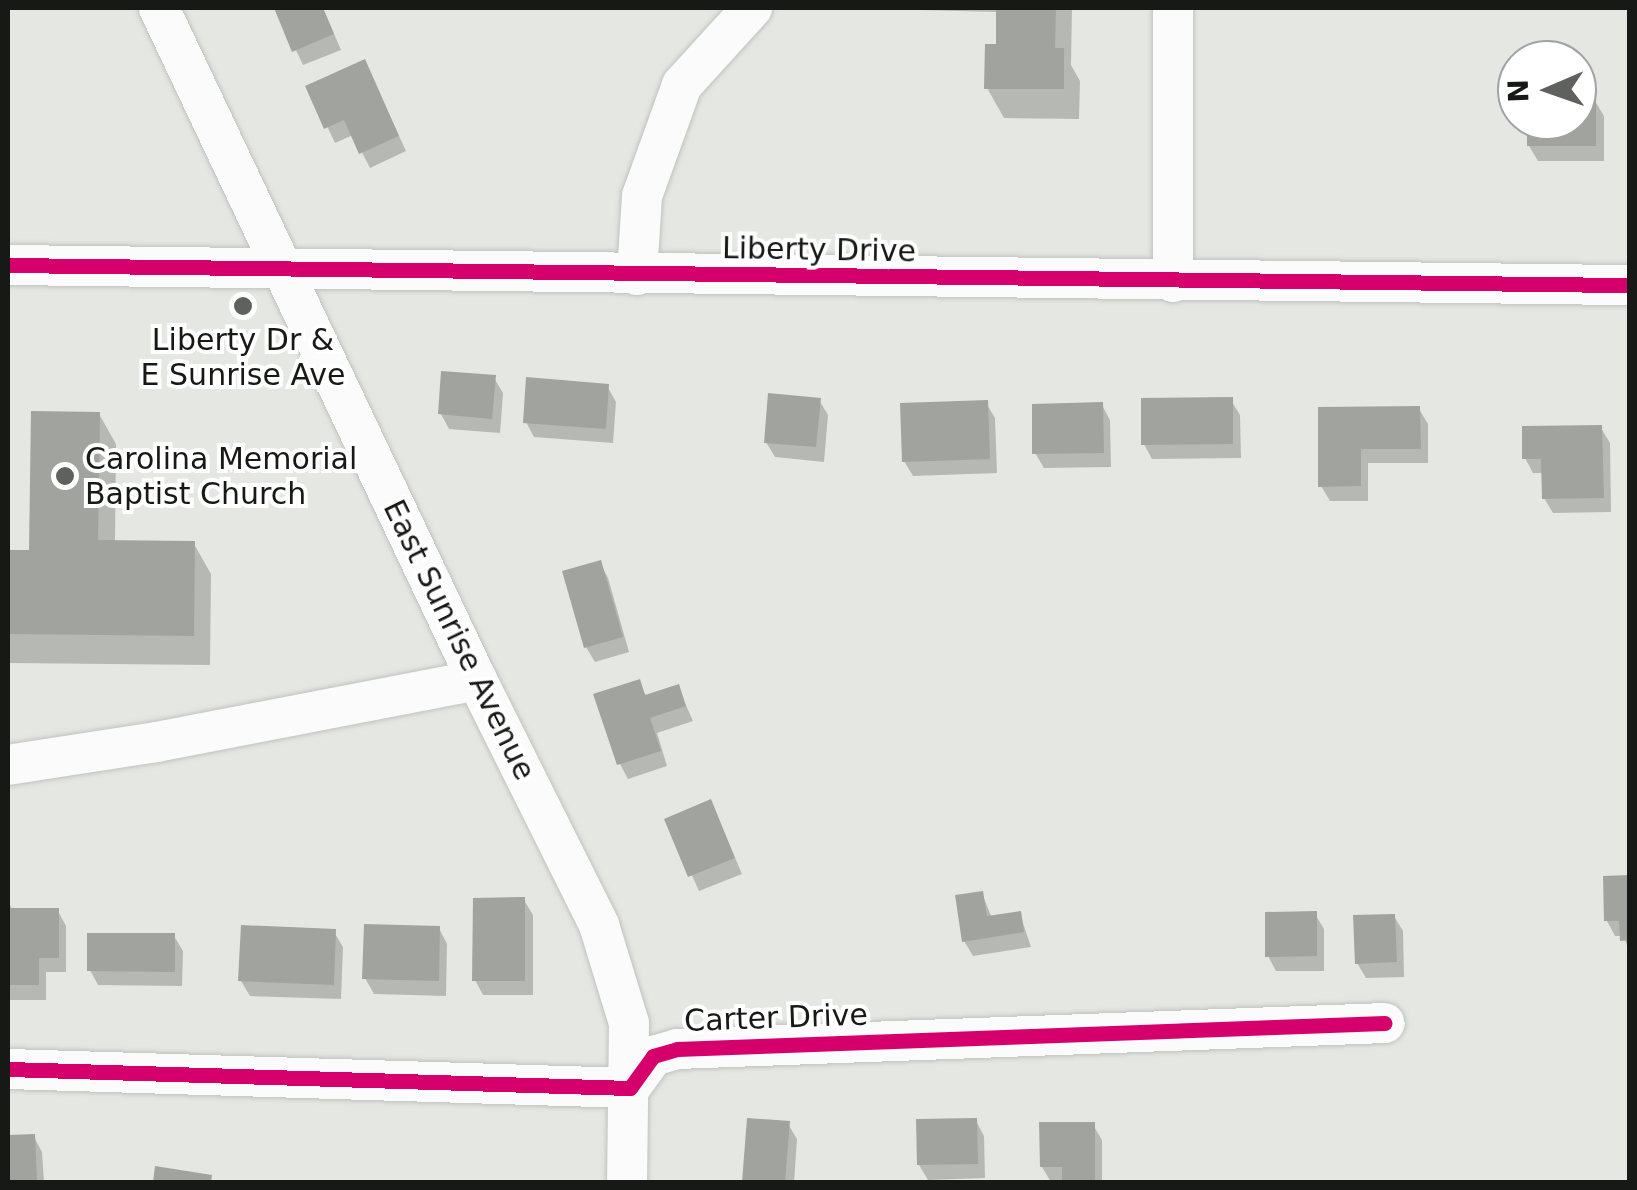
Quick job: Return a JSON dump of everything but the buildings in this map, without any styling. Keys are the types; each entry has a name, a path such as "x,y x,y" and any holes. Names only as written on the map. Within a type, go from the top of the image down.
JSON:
{"street":[{"name":"East Sunrise Avenue","path":"159,8 477,680 599,925 629,1024 627,1182"},
{"path":"638,275 642,196 682,85 752,8"},
{"path":"1174,8 1174,282"},
{"name":"Liberty Drive","path":"8,265 1174,282 1630,284"},
{"path":"8,766 156,742 477,680"},
{"name":"Carter Drive","path":"630,1088 653,1056 676,1048 1386,1023"},
{"path":"8,1069 630,1088"}],"cycle path":[{"path":"8,265 1630,285"},
{"path":"8,1069 630,1088 653,1056 677,1049 1385,1023"}],"place":[{"name":"Liberty Dr & E Sunrise Ave","path":"243,306"},
{"name":"Carolina Memorial Baptist Church","path":"65,476"}]}
